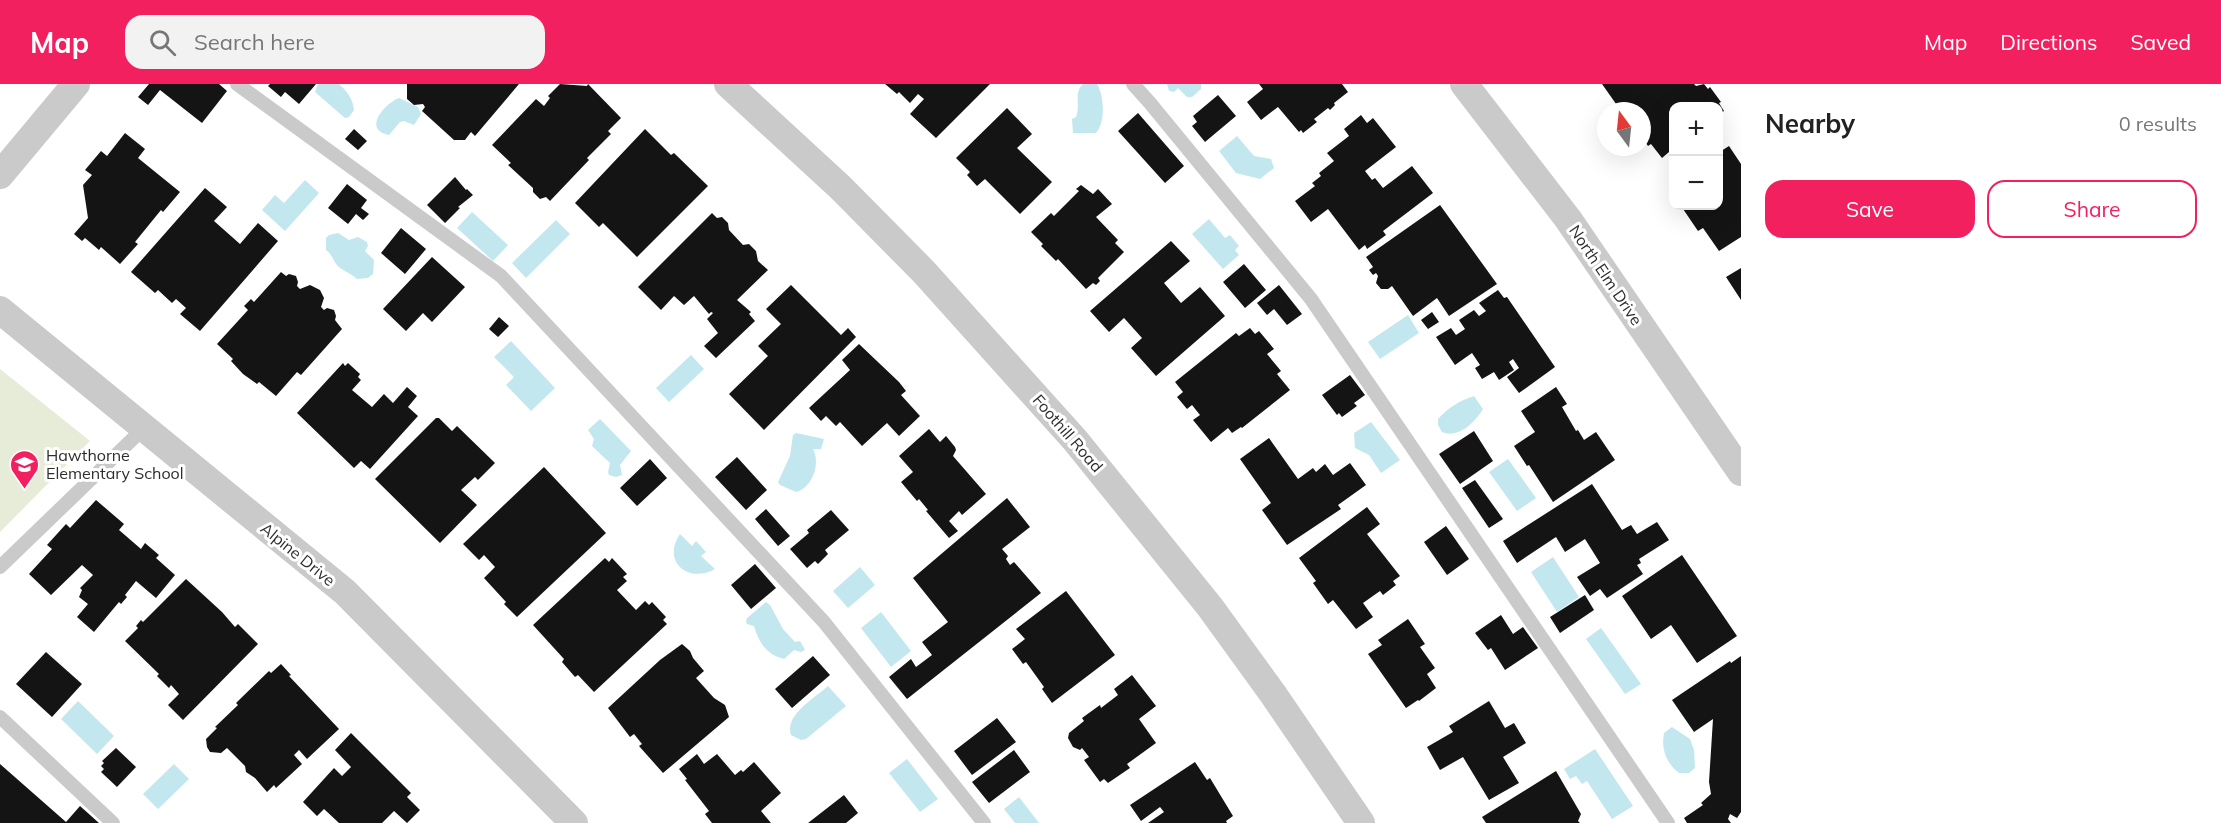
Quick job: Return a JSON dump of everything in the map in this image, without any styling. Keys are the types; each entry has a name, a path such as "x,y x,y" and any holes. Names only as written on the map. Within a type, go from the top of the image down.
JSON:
{"street":[{"path":"0,175 76,84"},
{"name":"Foothill Road","path":"728,84 841,188 924,272 1075,440 1210,607 1361,823"},
{"name":"North Elm Drive","path":"1464,84 1568,219 1741,472"},
{"name":"Alpine Drive","path":"0,310 345,592 574,823"}],"lane":[{"path":"237,84 501,276 824,622 984,823"},
{"path":"1132,84 1311,299 1668,823"},
{"path":"0,567 144,428"},
{"path":"0,717 113,823"}],"green space":[{"name":"Hawthorne Elementary School","path":"0,369 90,441 0,532"}],"water":[{"path":"318,84 339,84 345,89 354,110 349,117 345,118 315,92"},
{"path":"1083,84 1097,84 1101,95 1103,116 1096,133 1073,133 1072,119 1076,117 1078,91"},
{"path":"1167,84 1201,84 1201,89 1192,97 1187,97 1178,88 1174,92 1169,91"},
{"path":"399,98 418,107 421,114 414,125 404,121 400,122 389,135 381,132 376,123 378,117 387,106"},
{"path":"1237,136 1254,156 1271,159 1274,168 1260,179 1236,173 1219,151"},
{"path":"305,180 319,193 285,231 262,210 275,195 284,203"},
{"path":"472,212 508,245 493,261 457,228"},
{"path":"1209,219 1225,238 1230,235 1239,246 1235,250 1239,255 1223,269 1192,234"},
{"path":"556,220 570,234 526,278 512,263"},
{"path":"338,233 349,240 358,237 367,242 368,246 365,251 374,260 373,274 368,278 357,279 341,269 326,250 326,238"},
{"path":"1408,315 1419,333 1380,359 1368,342"},
{"path":"511,341 555,388 531,411 506,385 514,377 494,357"},
{"path":"691,355 704,369 669,402 656,388"},
{"path":"1474,396 1483,409 1476,419 1460,431 1448,434 1442,432 1438,419 1454,405"},
{"path":"600,419 631,451 620,465 622,475 616,477 609,475 610,463 592,446 594,439 588,430"},
{"path":"1371,422 1400,460 1381,473 1369,455 1355,448 1354,433"},
{"path":"796,433 824,439 821,449 813,449 816,461 811,481 802,490 796,492 778,482 790,456 793,435"},
{"path":"1508,459 1536,498 1517,511 1489,472"},
{"path":"680,534 692,546 696,541 706,552 701,556 715,569 696,574 681,568 674,553"},
{"path":"1553,557 1579,597 1557,612 1531,572"},
{"path":"860,567 875,585 848,608 833,591"},
{"path":"766,602 783,629 795,642 800,641 805,650 801,652 794,650 784,659 772,654 764,647 754,626 747,624 746,621"},
{"path":"881,612 911,651 891,667 861,628"},
{"path":"1601,628 1641,684 1625,694 1586,639"},
{"path":"828,686 846,706 806,739 801,740 791,735 790,728 796,714"},
{"path":"78,701 114,736 97,754 61,719"},
{"path":"1672,727 1690,739 1694,750 1695,768 1689,773 1679,773 1671,765 1666,755 1663,745 1664,733"},
{"path":"1595,749 1633,806 1612,819 1587,781 1582,784 1576,776 1570,779 1564,769"},
{"path":"907,759 938,799 920,812 889,773"},
{"path":"174,764 189,779 158,809 143,794"},
{"path":"1019,797 1039,823 1015,823 1004,809"}],"building":[{"path":"149,84 219,84 227,91 202,123 160,90 148,105 138,97"},
{"path":"270,84 316,84 299,104 285,92 281,97 268,86"},
{"path":"407,84 519,84 475,136 471,132 465,140 454,140 422,111 425,107 423,104 414,105 407,99"},
{"path":"560,84 587,86 588,84 621,118 608,131 611,134 587,158 589,160 550,201 546,197 540,199 533,192 533,188 508,165 511,163 492,145 536,99 544,106 550,98 548,96"},
{"path":"885,84 990,84 936,138 910,114 924,99 918,94 910,103 899,92 897,94"},
{"path":"1259,84 1342,84 1348,92 1334,103 1335,105 1330,110 1328,108 1314,119 1317,122 1303,133 1301,130 1299,132 1278,107 1261,120 1247,102 1263,89"},
{"path":"1602,84 1694,84 1696,86 1704,84 1708,89 1710,87 1721,102 1669,102 1669,152 1662,158 1651,144 1651,102 1615,102"},
{"path":"1218,95 1236,116 1205,142 1192,126 1197,122 1193,116"},
{"path":"1007,108 1032,134 1017,148 1052,182 1020,214 985,179 977,186 967,175 970,172 956,158"},
{"path":"1138,113 1184,166 1165,183 1118,131"},
{"path":"1361,115 1367,123 1373,118 1396,147 1365,171 1372,180 1375,178 1383,188 1412,166 1433,193 1383,231 1386,235 1367,249 1365,245 1359,250 1328,209 1311,222 1295,201 1315,186 1312,183 1321,176 1319,173 1334,161 1327,153 1349,136 1344,129"},
{"path":"354,129 367,141 358,150 345,139"},
{"path":"645,129 671,155 674,153 708,186 637,257 603,223 599,227 575,203"},
{"path":"125,133 145,149 138,158 180,192 163,212 161,210 135,242 138,244 120,264 101,247 99,250 85,238 82,241 74,234 88,218 83,185 92,175 85,170 101,151 107,156"},
{"path":"1729,146 1741,164 1741,237 1719,251 1703,228 1698,231 1684,210 1723,210 1723,150"},
{"path":"455,177 473,195 458,207 460,208 445,223 427,205"},
{"path":"347,184 367,200 361,208 369,214 363,220 356,214 348,224 328,208"},
{"path":"1081,185 1093,194 1098,189 1112,204 1096,217 1118,240 1115,243 1124,252 1098,278 1100,281 1096,285 1093,283 1086,289 1058,259 1056,261 1041,246 1043,244 1031,232 1051,213 1054,216 1079,191 1076,189"},
{"path":"205,188 227,207 214,221 240,244 258,223 278,241 200,331 180,314 186,308 176,299 172,303 158,290 155,293 131,272"},
{"path":"1440,205 1497,284 1449,316 1437,298 1413,316 1392,286 1388,289 1381,289 1376,283 1378,276 1376,273 1373,275 1369,270 1373,267 1366,257"},
{"path":"712,213 717,218 722,217 728,223 729,230 743,245 749,244 756,251 758,261 768,270 737,300 751,312 749,314 755,321 716,358 704,346 718,333 707,319 713,313 709,314 694,296 684,305 674,296 661,310 638,287"},
{"path":"401,228 426,249 405,274 381,253"},
{"path":"1171,241 1190,261 1164,283 1181,303 1200,287 1225,316 1156,376 1131,348 1142,338 1124,318 1109,332 1090,311"},
{"path":"432,257 465,287 432,322 423,313 406,331 383,309"},
{"path":"1244,264 1266,290 1245,308 1223,282"},
{"path":"1741,268 1741,300 1726,277"},
{"path":"281,272 286,276 289,274 296,276 297,286 300,289 310,285 320,290 324,298 321,307 324,310 327,308 334,310 335,320 342,329 301,375 297,372 276,396 259,382 257,384 243,374 231,361 233,359 217,344 248,310 244,306 251,299 254,302"},
{"path":"791,285 841,335 848,328 856,337 764,430 729,394 768,356 758,346 781,324 766,309"},
{"path":"1279,285 1302,314 1287,325 1274,309 1267,315 1257,303"},
{"path":"1498,290 1504,298 1507,297 1555,367 1519,393 1507,377 1519,368 1513,359 1509,362 1514,370 1499,380 1494,372 1482,379 1475,368 1480,365 1472,353 1455,365 1436,337 1451,328 1456,335 1465,329 1459,320 1474,310 1479,316 1486,311 1479,303"},
{"path":"1432,312 1439,322 1428,329 1421,320"},
{"path":"499,317 509,326 498,337 489,329"},
{"path":"1250,328 1255,334 1259,331 1274,349 1267,354 1281,371 1277,374 1290,390 1242,428 1232,433 1228,428 1211,442 1193,420 1200,415 1192,405 1187,409 1177,397 1183,392 1175,382 1236,333 1239,336"},
{"path":"859,344 899,382 906,391 901,395 920,416 899,436 887,423 862,446 840,422 836,426 826,416 821,421 809,408 850,370 842,360"},
{"path":"343,363 345,366 348,363 360,374 358,377 361,380 352,390 372,407 384,394 393,403 407,387 417,396 408,407 418,416 370,469 361,461 354,468 297,413"},
{"path":"1350,375 1365,395 1354,403 1357,406 1342,417 1339,413 1337,415 1322,395"},
{"path":"1556,387 1567,404 1562,407 1576,431 1578,430 1584,440 1596,432 1615,460 1553,502 1514,446 1535,432 1521,411"},
{"path":"436,418 439,418 452,431 457,426 495,463 478,480 475,477 461,490 477,505 440,543 375,479"},
{"path":"929,429 940,442 946,436 955,447 953,456 986,494 962,515 959,511 949,521 958,531 949,538 919,499 917,501 901,482 913,472 899,456"},
{"path":"1474,431 1493,461 1460,484 1439,454"},
{"path":"1269,438 1298,479 1313,468 1316,472 1325,464 1333,475 1350,463 1366,485 1338,505 1341,509 1287,545 1262,510 1271,503 1240,459"},
{"path":"737,457 767,490 746,510 715,477"},
{"path":"650,459 667,478 637,506 620,488"},
{"path":"544,467 606,533 517,617 484,578 495,567 484,555 479,560 463,544"},
{"path":"1475,480 1503,519 1489,528 1462,488"},
{"path":"1592,484 1622,530 1631,525 1637,534 1657,522 1669,540 1639,559 1641,563 1637,565 1643,574 1607,598 1600,589 1590,596 1577,577 1600,563 1585,539 1565,552 1556,537 1517,563 1503,541"},
{"path":"1007,498 1030,527 1002,549 1008,556 1006,559 1010,565 1014,562 1041,593 907,699 889,677 911,659 916,667 932,655 922,642 948,622 913,578"},
{"path":"96,500 124,524 119,530 141,549 145,543 159,555 156,558 175,575 156,598 136,581 125,595 127,597 121,604 119,602 94,632 77,617 88,604 79,597 82,590 80,588 93,575 82,565 51,595 29,574 52,549 47,545 66,524 70,528"},
{"path":"1367,507 1380,524 1367,534 1400,576 1393,581 1396,585 1383,595 1380,591 1363,603 1373,617 1356,629 1333,600 1328,604 1313,583 1316,581 1299,558"},
{"path":"766,509 790,536 778,546 755,519"},
{"path":"831,510 849,530 825,550 828,554 818,564 815,561 807,568 790,549 809,533 807,530"},
{"path":"1446,526 1469,559 1447,575 1424,542"},
{"path":"1682,555 1737,636 1697,663 1671,625 1651,639 1622,596"},
{"path":"605,558 609,562 612,558 627,574 623,577 627,581 617,590 636,610 645,601 649,605 652,602 666,617 663,620 667,624 594,692 578,675 575,677 562,662 564,659 533,625"},
{"path":"755,564 776,588 751,609 731,585"},
{"path":"186,579 235,627 238,624 258,644 183,720 168,705 179,694 171,685 169,688 157,676 159,674 125,641 138,628 136,626 141,620 143,622"},
{"path":"1066,591 1115,655 1052,703 1042,689 1044,687 1026,662 1023,664 1012,649 1025,639 1016,629"},
{"path":"1585,595 1594,610 1560,633 1550,617"},
{"path":"1501,615 1513,634 1523,627 1538,648 1505,670 1491,648 1488,650 1475,633"},
{"path":"1408,619 1425,644 1420,647 1435,668 1427,674 1436,688 1406,708 1368,654 1382,645 1378,640"},
{"path":"682,644 704,671 696,678 714,698 725,705 729,717 663,773 639,746 642,744 634,734 630,737 608,708 660,660"},
{"path":"46,652 82,684 52,717 16,684"},
{"path":"813,656 830,675 792,708 775,689"},
{"path":"1741,656 1741,812 1737,818 1730,814 1728,819 1731,823 1687,823 1684,818 1703,805 1701,803 1711,794 1709,782 1713,719 1694,732 1672,700"},
{"path":"281,664 291,675 289,676 339,729 307,759 299,750 294,755 302,764 276,788 274,785 267,792 255,778 246,772 245,766 227,748 221,753 210,752 206,739 238,705 236,703 269,671 271,673"},
{"path":"1132,675 1156,706 1139,719 1156,743 1127,764 1130,768 1108,783 1104,779 1100,782 1084,760 1089,757 1082,748 1080,750 1073,747 1068,738 1069,733 1084,721 1082,718 1100,705 1101,708 1118,695 1114,689"},
{"path":"1489,701 1505,728 1514,723 1526,743 1503,757 1519,783 1489,800 1463,757 1440,770 1427,747 1453,732 1449,726"},
{"path":"997,718 1016,742 972,775 954,751"},
{"path":"351,733 411,793 407,797 420,810 407,823 394,811 382,823 339,823 324,809 317,816 303,802 334,768 342,776 351,767 335,750"},
{"path":"116,748 136,767 117,787 101,772 104,769 101,766 104,763 102,761"},
{"path":"1014,750 1030,772 989,803 972,782"},
{"path":"697,754 704,764 717,754 735,775 741,770 743,772 754,762 781,793 761,811 771,823 712,823 705,814 709,811 679,769"},
{"path":"1195,762 1207,780 1210,778 1233,816 1226,821 1227,823 1148,823 1164,812 1160,807 1141,821 1130,805"},
{"path":"0,764 66,822 80,806 99,823 0,823"},
{"path":"1556,771 1581,814 1578,821 1580,823 1486,823 1482,817"},
{"path":"844,795 858,813 846,823 808,823"}],"place":[{"name":"Hawthorne Elementary School","path":"25,490"}]}
